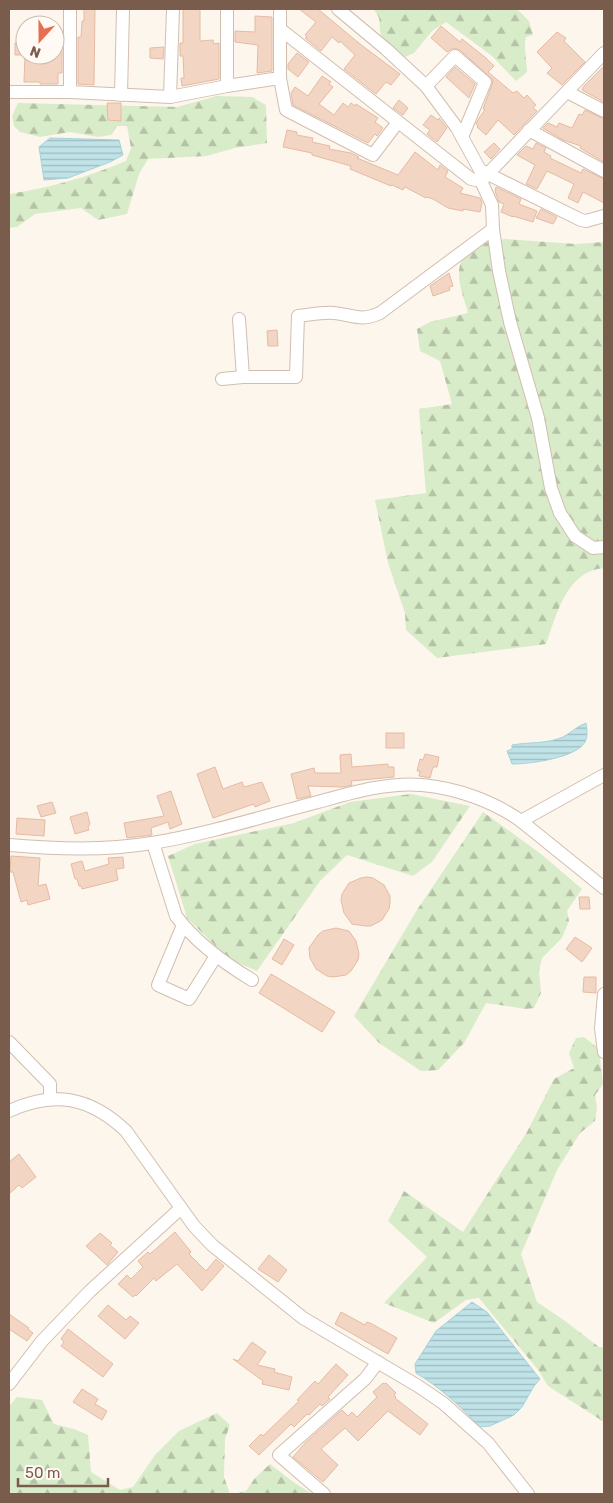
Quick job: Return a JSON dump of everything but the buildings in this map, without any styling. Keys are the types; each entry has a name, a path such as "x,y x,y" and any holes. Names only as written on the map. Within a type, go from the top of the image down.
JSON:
{"street":[{"path":"70,9 70,92"},
{"path":"121,95 123,9"},
{"path":"170,97 173,9"},
{"path":"227,9 227,86"},
{"path":"280,9 280,78 286,110 373,155 398,122"},
{"path":"338,9 386,49 426,86 462,137 484,178 492,205 493,229 499,271 510,322 538,418 551,488 560,513 575,536 592,548 604,547"},
{"path":"280,29 471,179 484,178 581,220 586,221 604,216"},
{"path":"484,178 604,53"},
{"path":"426,86 455,56 485,82 462,137"},
{"path":"9,92 70,92 170,97 280,78"},
{"path":"567,92 604,111"},
{"path":"529,130 604,170"},
{"path":"222,379 296,377 298,316 333,313 359,319 371,318 493,229"},
{"path":"239,319 243,377"},
{"path":"521,821 604,775"},
{"path":"9,845 107,849 154,843 360,790 410,785 441,788 503,809 521,821 604,888"},
{"path":"154,843 176,916 216,956 252,980"},
{"path":"183,925 158,986 190,999 216,956"},
{"path":"604,994 601,1028 604,1052"},
{"path":"9,1042 50,1084 50,1098"},
{"path":"9,1111 23,1104 50,1098 80,1102 112,1118 126,1131 194,1226 212,1245 283,1303 333,1337 418,1386 467,1423 488,1443 528,1494"},
{"path":"9,1384 42,1341 90,1291 181,1208"},
{"path":"324,1494 279,1455 365,1379 378,1362"}],"green space":[{"path":"373,9 517,9 529,21 533,35 526,37 525,41 527,72 516,81 492,56 446,22 432,31 414,53 405,57 385,42 381,35 379,19"},
{"path":"217,96 252,97 266,105 267,143 235,148 206,156 148,159 139,174 127,214 98,220 81,208 35,214 17,227 9,228 9,194 54,185 112,167 126,161 131,148 127,126 117,126 111,135 98,137 70,132 40,137 20,132 14,126 12,116 18,103 177,107"},
{"path":"505,239 576,244 604,242 604,568 591,571 580,577 572,585 559,608 546,644 437,658 406,630 405,613 388,563 375,500 426,493 419,409 452,404 440,361 420,351 417,329 430,322 468,313 460,286 459,269 462,261 467,253 478,245"},
{"path":"411,794 470,806 432,862 413,876 347,855 320,881 257,971 229,959 187,918 168,856 195,844 294,823 350,802"},
{"path":"483,812 541,854 582,889 567,911 569,921 562,938 542,958 539,971 541,993 534,1008 526,1009 486,1003 464,1043 438,1070 421,1071 379,1043 354,1016 417,910"},
{"path":"584,1037 599,1049 603,1084 595,1095 597,1107 595,1121 580,1133 557,1170 521,1254 537,1302 599,1347 604,1347 604,1422 548,1386 539,1371 479,1298 466,1300 434,1323 384,1303 427,1257 388,1221 404,1191 463,1232 527,1132 554,1079 574,1068 569,1053 576,1038"},
{"path":"17,1397 42,1400 54,1424 88,1435 91,1472 120,1490 133,1487 155,1455 179,1431 217,1413 230,1425 225,1439 224,1477 230,1494 9,1494 9,1406"},
{"path":"270,1464 312,1494 234,1494 246,1491 255,1478"}],"water":[{"path":"50,138 119,140 123,155 68,178 44,180 39,147"},
{"path":"586,723 587,735 585,742 580,748 552,759 512,764 507,751 512,749 512,745 557,739"},
{"path":"472,1302 487,1312 540,1379 522,1407 514,1415 490,1426 480,1427 450,1398 416,1373 415,1364 436,1331"}]}
